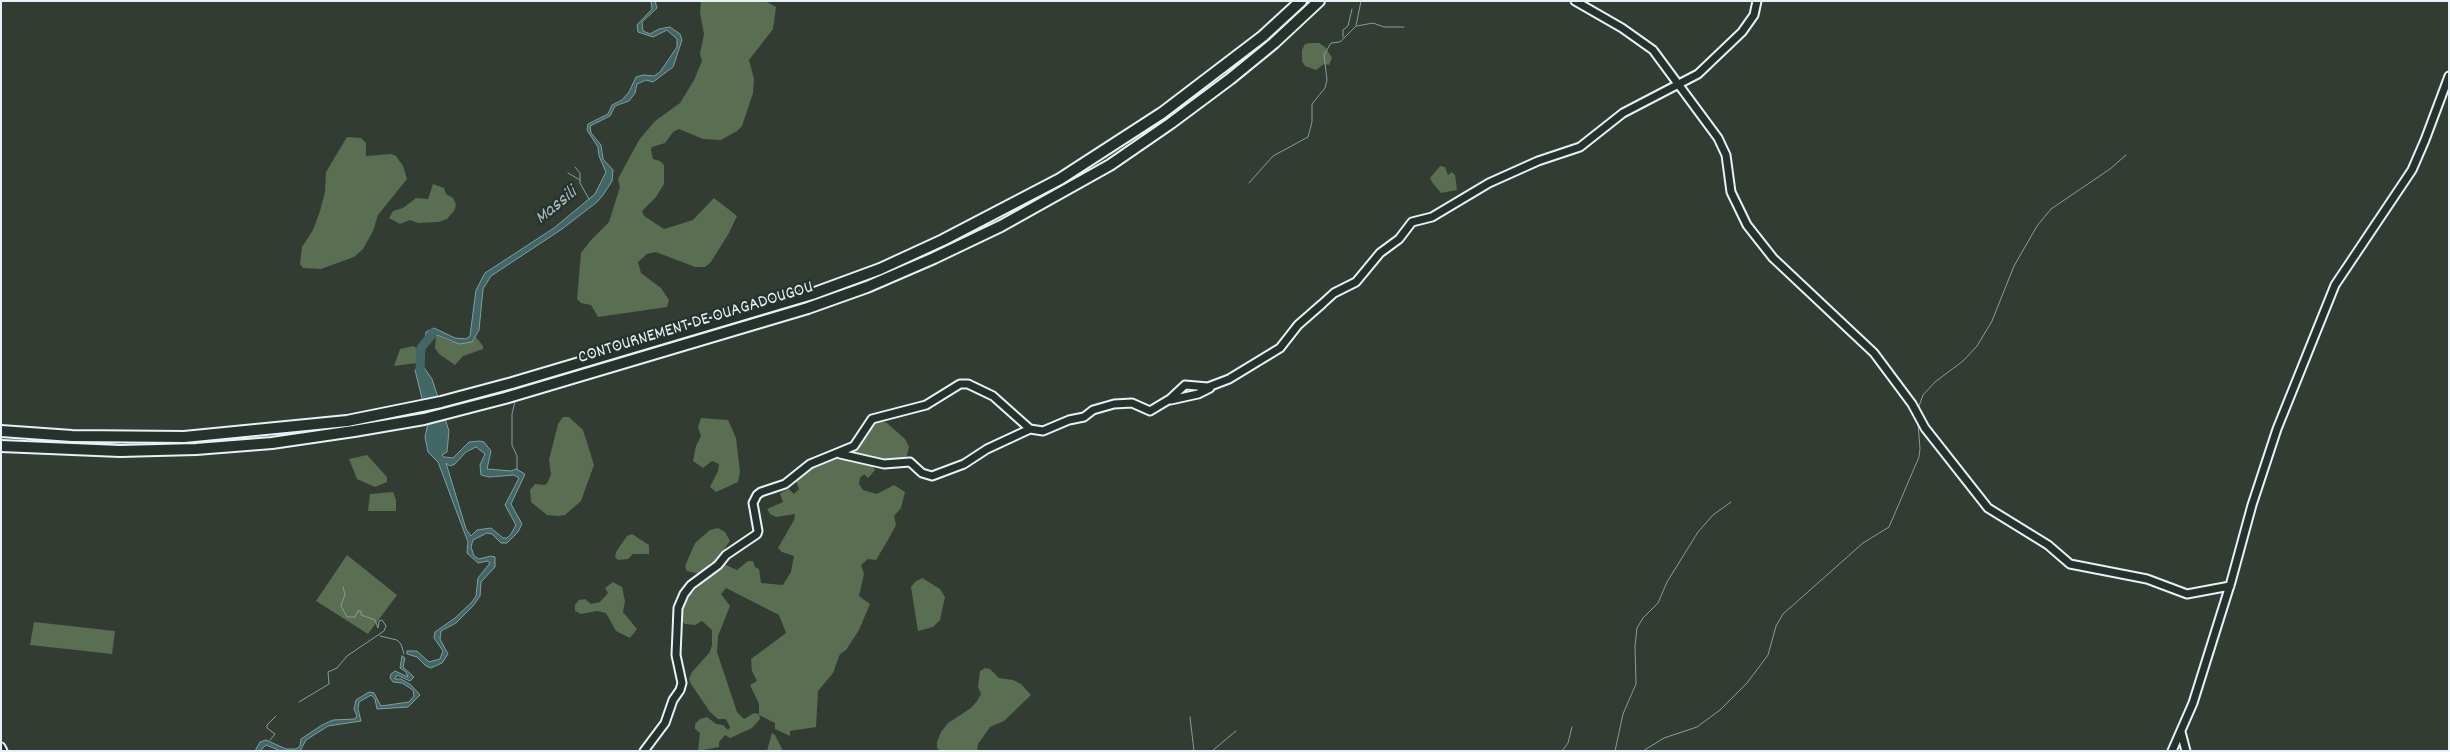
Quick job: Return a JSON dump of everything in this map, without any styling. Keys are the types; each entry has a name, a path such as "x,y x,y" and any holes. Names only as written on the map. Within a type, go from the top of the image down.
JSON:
{"highway":[{"name":"CONTOURNEMENT DE OUAGADOUGOU","path":"1,431 72,436 184,437 300,427 347,420 441,402 512,383 812,294 880,269 1001,212 1119,143 1215,74 1301,1"},
{"name":"CONTOURNEMENT DE OUAGADOUGOU","path":"1,446 120,451 196,449 272,443 424,419 505,398 808,308 867,287 942,254 1025,213 1110,165 1230,79 1274,43 1319,1"}],"street":[{"path":"1575,1 1622,28 1653,50 1718,138 1726,155 1731,192 1747,225 1773,258 1874,353 1912,404 1925,428 1988,508 2048,545 2070,564 2147,579 2187,594 2230,586"},
{"path":"1168,400 1198,394 1280,348 1298,325 1334,293 1356,282 1380,253 1399,239 1412,222 1432,217 1489,183 1538,161 1580,147 1623,113 1698,74 1742,32 1754,15 1757,1"},
{"path":"2172,751 2194,703 2230,586 2252,505 2277,430 2336,285 2412,170 2426,140 2449,76"},
{"path":"644,751 666,724 673,700 682,684 676,654 678,608 684,594 691,585 718,565 736,548 757,534 758,530 753,503 757,495 785,484 810,464 854,446 872,419 926,405 963,383 994,396 1030,429 1043,431 1069,420 1084,417 1094,410 1114,404 1132,403 1150,411 1168,400 1185,385 1193,384 1204,388 1212,386"},
{"path":"837,453 884,464 910,462 922,473 932,476 964,464 987,450 1030,429"},
{"path":"2181,732 2186,751"}],"green space":[{"path":"701,1 765,1 776,7 773,29 749,60 754,79 753,93 742,126 721,140 703,139 679,129 673,132 665,143 652,147 653,159 660,161 664,165 664,184 656,197 642,211 644,216 664,229 693,220 714,198 737,216 711,262 705,267 695,267 656,252 647,254 638,262 641,273 661,288 669,300 667,307 598,317 591,305 581,303 577,299 581,253 609,222 620,187 618,179 639,140 655,121 680,103 694,80 702,61 700,54 704,34 700,13"},
{"path":"1319,43 1325,47 1332,58 1329,65 1324,64 1316,70 1305,66 1302,61 1302,50 1305,44"},
{"path":"347,137 361,138 366,143 366,156 391,154 396,156 403,166 407,179 378,215 373,231 363,249 354,257 321,269 303,268 300,264 302,247 313,230 320,211 325,192 326,172"},
{"path":"1440,166 1445,167 1448,175 1452,172 1455,175 1457,190 1441,193 1432,182 1430,178"},
{"path":"433,184 444,188 446,194 453,198 456,205 454,211 447,219 439,222 418,223 410,220 400,224 389,218 393,211 403,208 416,198 428,199"},
{"path":"436,335 452,342 472,342 476,337 483,346 483,349 463,356 455,365 439,354 435,348"},
{"path":"414,346 420,352 417,363 394,366 400,349"},
{"path":"563,417 569,417 583,430 594,465 581,501 565,515 547,515 531,502 530,490 535,484 545,485 548,482 551,474 549,460 558,424"},
{"path":"701,418 728,420 736,438 740,472 738,482 716,492 710,487 718,471 719,464 712,461 703,468 693,461 696,446 701,436 698,427"},
{"path":"878,420 887,423 905,439 909,447 905,463 871,463 875,470 868,478 864,474 860,478 859,484 863,490 877,494 894,485 905,492 901,508 894,516 896,525 876,560 868,559 861,565 864,574 859,596 870,604 859,630 846,650 840,654 833,673 818,691 816,727 790,731 790,736 775,729 775,723 759,715 760,719 752,728 730,738 725,735 719,742 719,747 698,751 700,733 695,729 695,724 700,719 707,717 716,724 723,725 728,730 730,727 726,719 718,719 710,712 689,679 692,672 710,652 712,630 702,621 695,625 685,624 681,621 682,607 688,596 724,564 737,570 748,561 753,561 755,567 759,569 761,583 783,585 791,572 794,556 782,552 778,548 794,520 795,514 776,517 770,514 767,509 783,502 780,493 789,489 794,494 799,489 794,476 825,457 847,458 872,422","holes":["726,588 779,615 786,633 751,659 752,671 757,681 750,685 759,704 759,714 754,713 744,719 737,712 717,652 718,636 730,606 721,594"]},
{"path":"367,455 387,477 387,482 375,487 357,479 349,459"},
{"path":"393,492 396,500 396,511 368,511 370,494"},
{"path":"718,528 725,532 730,541 714,564 711,562 704,572 699,574 687,571 685,566 695,543 710,530"},
{"path":"632,534 649,545 649,554 633,554 628,559 618,560 615,557 616,552 627,536"},
{"path":"347,555 397,595 368,634 316,601"},
{"path":"922,578 940,589 945,597 940,620 933,627 918,631 911,587"},
{"path":"613,582 622,587 625,601 623,612 637,629 630,638 616,631 606,613 597,611 581,614 575,611 575,605 579,600 585,599 591,604 600,602 608,593 605,588"},
{"path":"34,622 115,631 112,654 30,645"},
{"path":"985,668 990,669 999,678 1013,680 1021,684 1031,695 1004,721 990,727 978,744 977,751 941,751 937,748 937,742 941,732 948,723 971,708 977,701 981,694 978,687 980,671"},
{"path":"772,733 775,735 783,751 767,751"}],"water":[{"path":"651,1 655,1 657,8 642,22 643,31 650,34 659,29 670,27 680,34 682,40 673,67 653,82 646,80 637,84 635,93 629,101 615,106 610,116 590,126 591,133 601,145 603,159 613,170 612,181 603,195 597,202 562,229 491,276 483,289 479,330 472,342 459,344 437,335 428,340 425,339 426,332 434,328 455,338 466,339 470,336 476,290 485,273 554,228 595,194 606,172 599,156 598,147 587,130 588,124 608,114 612,105 622,100 629,92 636,77 643,75 654,76 660,72 677,47 677,39 667,30 653,37 638,32 637,25 652,9"},
{"path":"418,359 432,379 449,431 447,452 442,455 444,457 453,458 469,442 484,442 491,451 487,469 511,471 516,469 525,474 511,504 522,524 518,532 507,543 501,543 492,534 487,533 473,540 471,547 474,556 479,559 495,557 495,567 481,582 480,596 473,606 456,623 441,631 440,639 448,654 442,663 431,668 426,666 417,657 407,654 407,651 417,651 429,662 440,659 443,651 434,638 435,632 455,618 472,602 476,596 478,578 490,563 487,561 478,563 467,553 468,542 438,462 428,452 425,437 428,423 415,370 418,367","holes":["476,447 485,454 480,465 481,475 489,477 514,475 519,478 505,505 516,525 507,538 503,538 491,528 477,530 471,536 466,529 446,463 450,466 455,464 466,452"]},
{"path":"402,656 405,658 403,667 414,677 410,681 397,675 395,679 401,679 411,685 420,695 408,707 377,709 375,699 371,695 359,702 358,709 361,721 328,726 306,740 300,751 281,751 266,745 260,751 255,751 260,742 266,740 286,749 296,749 300,746 301,739 322,725 333,720 355,719 357,716 354,709 356,700 369,692 374,693 381,706 409,702 414,696 413,690 402,683 393,682 390,678 391,674 395,671 408,677 406,672 400,668"}],"waterway":[{"path":"1249,183 1273,156 1308,137 1312,122 1312,104 1325,88 1327,80 1324,55 1331,43 1340,42 1356,26 1361,1"},
{"path":"1343,37 1343,30 1348,26 1352,9"},
{"path":"1357,26 1373,23 1384,27 1404,27"},
{"path":"1918,409 1923,395 1935,382 1963,361 1977,346 1992,321 2014,266 2037,226 2051,209 2110,169 2126,155"},
{"path":"575,167 580,173 580,183 589,199"},
{"path":"568,173 580,180"},
{"name":"Massili","path":"420,369 421,348 433,333"},
{"path":"515,401 512,414 512,445 517,456 517,469"},
{"path":"1643,751 1664,738 1697,727 1720,710 1747,683 1768,655 1776,626 1783,614 1863,543 1889,527 1919,457 1918,423"},
{"path":"1615,751 1623,714 1636,684 1635,646 1637,628 1643,618 1658,603 1667,582 1698,532 1713,515 1731,502"},
{"path":"299,702 329,684 328,672 337,668 347,656 384,631 386,626 382,620 379,621 378,628 375,620 361,615 361,611 358,611 355,617 347,617 341,606 345,594 343,587"},
{"path":"380,636 397,640 401,644 404,654"},
{"path":"270,740 275,734 267,728 267,725 276,716"},
{"path":"1190,717 1194,751"},
{"path":"1562,751 1568,743 1572,727"},
{"path":"1212,751 1236,731"}]}
